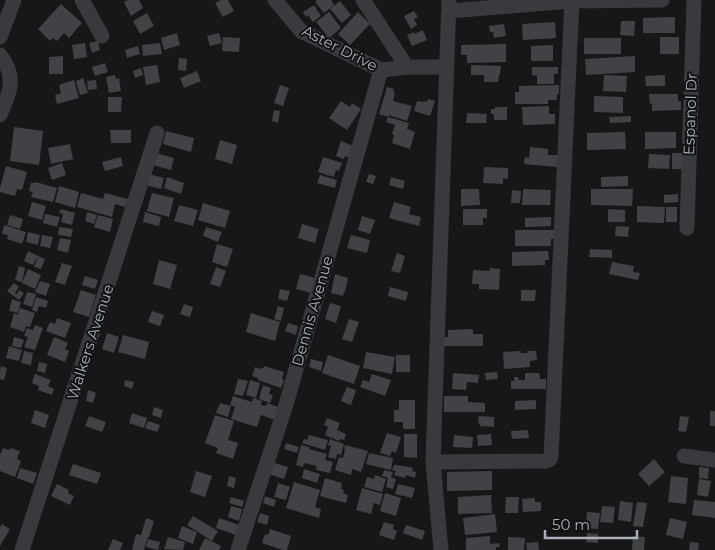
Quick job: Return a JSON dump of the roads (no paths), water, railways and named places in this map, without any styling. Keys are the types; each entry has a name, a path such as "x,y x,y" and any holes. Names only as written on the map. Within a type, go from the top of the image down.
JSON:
{"street":[{"path":"0,37 14,0"},
{"path":"82,0 102,36"},
{"name":"Aster Drive","path":"275,0 300,31 381,70 407,67 446,67"},
{"path":"363,0 407,67"},
{"path":"441,550 432,462 449,6 572,1 662,0"},
{"name":"Espanol Dr","path":"687,228 694,0"},
{"path":"432,462 546,461 551,457 572,1"},
{"path":"0,55 10,71 10,85 0,115"},
{"name":"Dennis Avenue","path":"238,550 285,408 381,70"},
{"name":"Walkers Avenue","path":"22,550 158,133"},
{"path":"684,456 715,460"}]}
